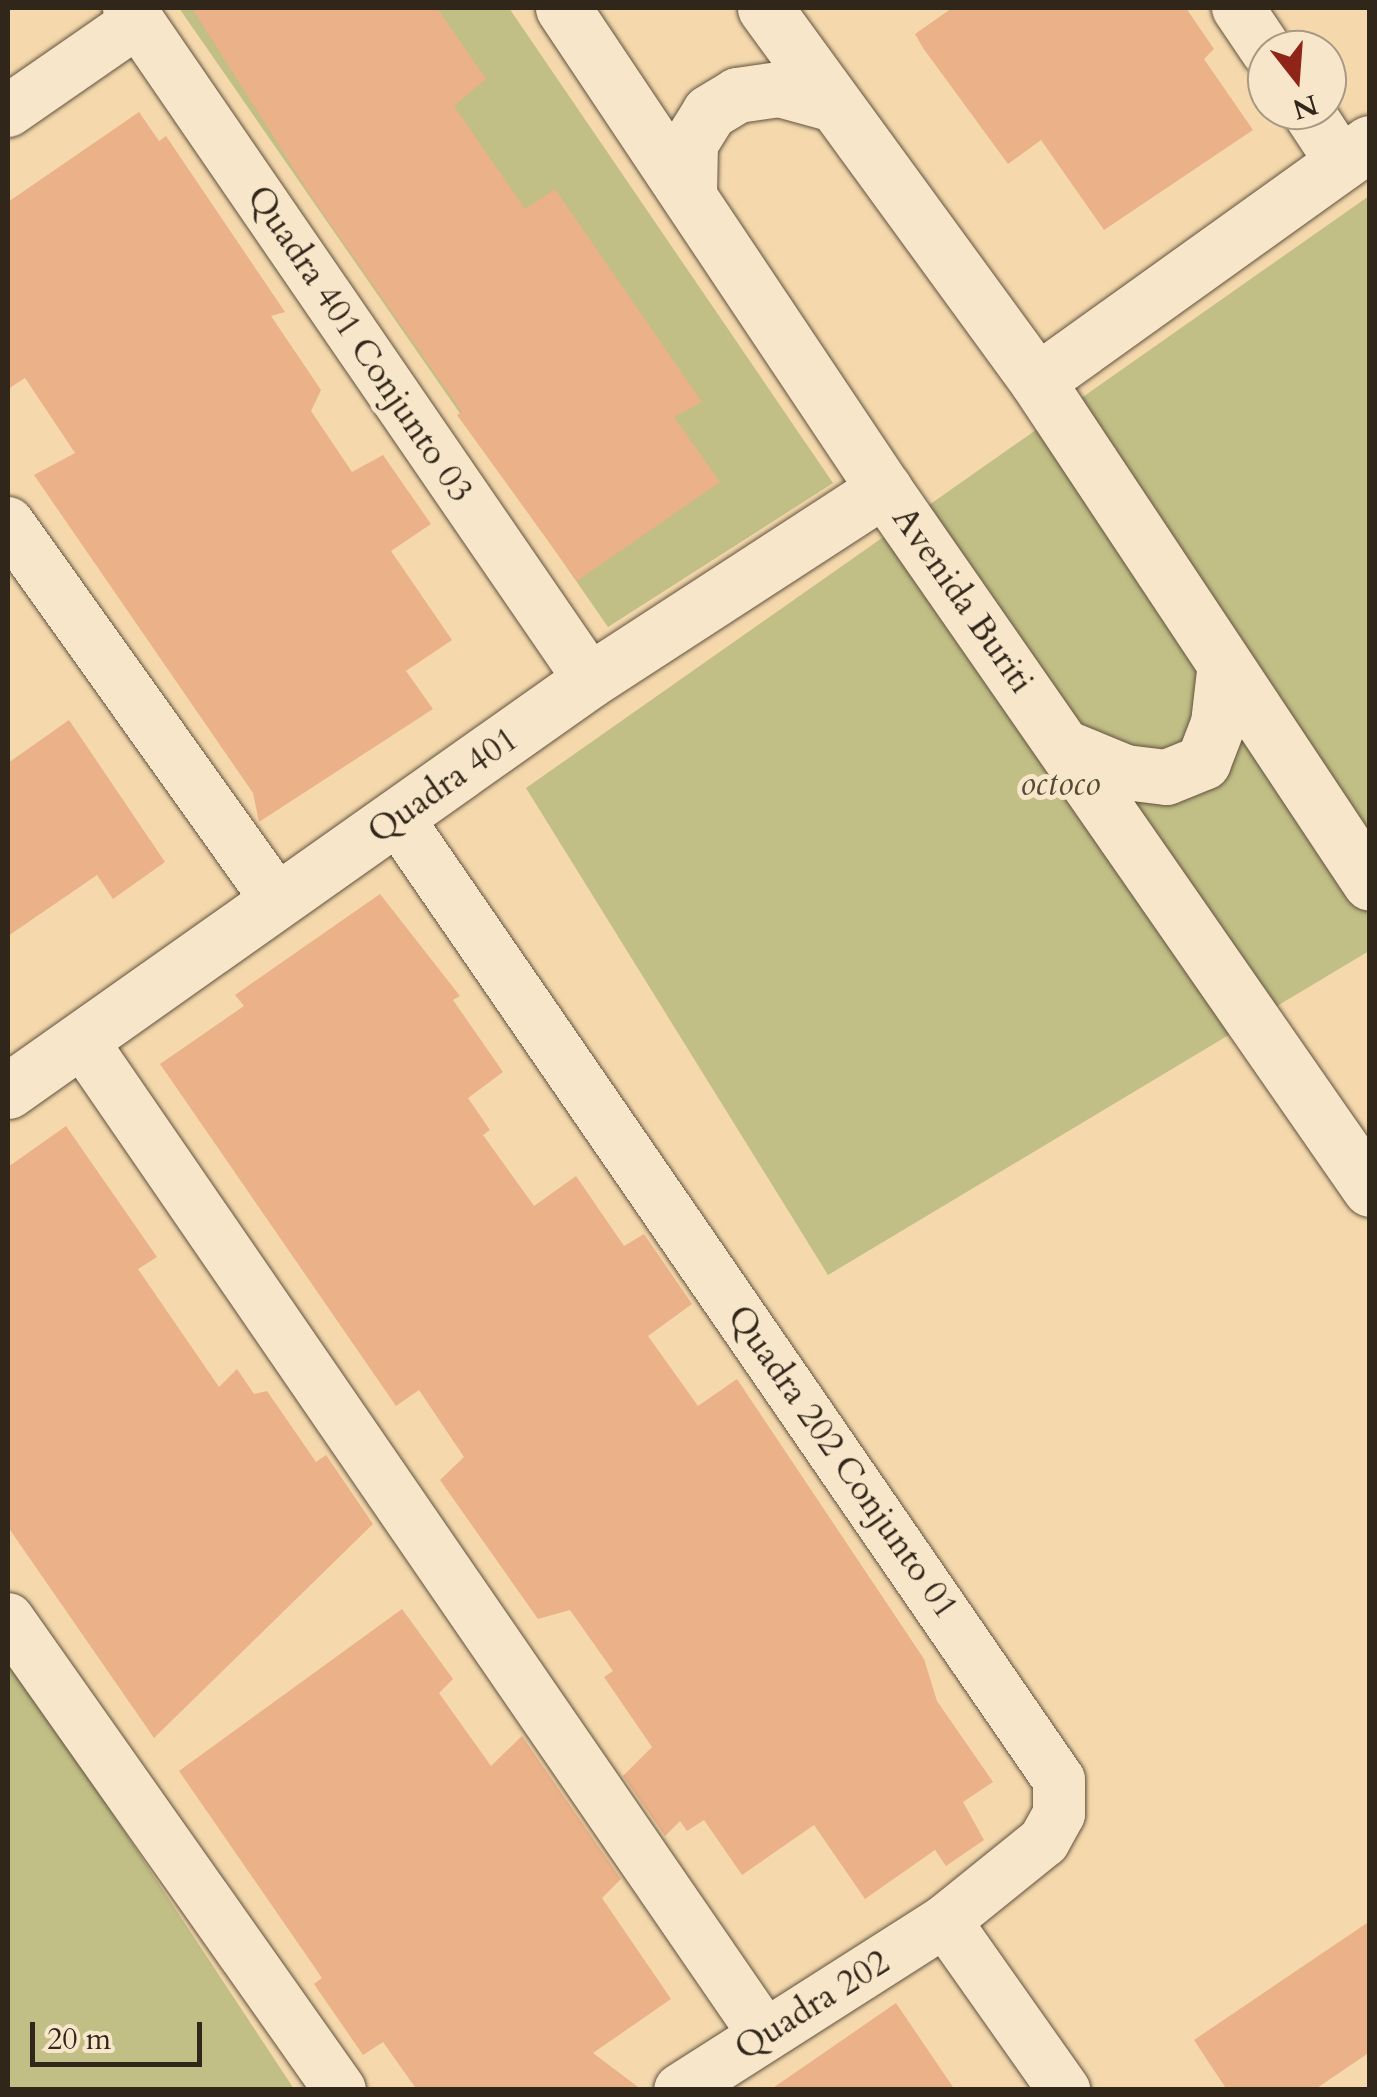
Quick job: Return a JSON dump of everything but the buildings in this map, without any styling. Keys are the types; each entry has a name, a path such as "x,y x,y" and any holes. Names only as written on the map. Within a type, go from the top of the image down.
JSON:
{"main road":[{"name":"Avenida Buriti","path":"562,8 689,192 884,490 1068,749 1370,1189"},
{"path":"765,8 1037,381 1224,672 1370,883"},
{"path":"689,192 690,144 709,112 738,95 779,89 830,102"},
{"path":"1037,381 1356,153"},
{"name":"Quadra 401","path":"8,1091 590,680 884,490"},
{"path":"1068,749 1125,772 1166,777 1203,762 1218,723 1224,672"}],"street":[{"path":"1238,8 1253,30"},
{"path":"8,111 134,14"},
{"name":"Quadra 401 Conjunto 03","path":"134,14 590,680"},
{"path":"1329,130 1356,153"},
{"path":"16,556 278,901"},
{"name":"Quadra 202 Conjunto 01","path":"398,818 1059,1780 1059,1814 1044,1840 945,1921"},
{"path":"82,1041 764,2034"},
{"path":"8,1620 340,2090"},
{"path":"945,1921 1064,2090"},
{"name":"Quadra 202","path":"680,2090 945,1921"}],"green space":[{"path":"179,8 509,8 833,483 608,627"},
{"name":"octoco","path":"1369,196 1369,951 828,1275 526,788"},
{"path":"8,1655 294,2089 8,2089"}]}
